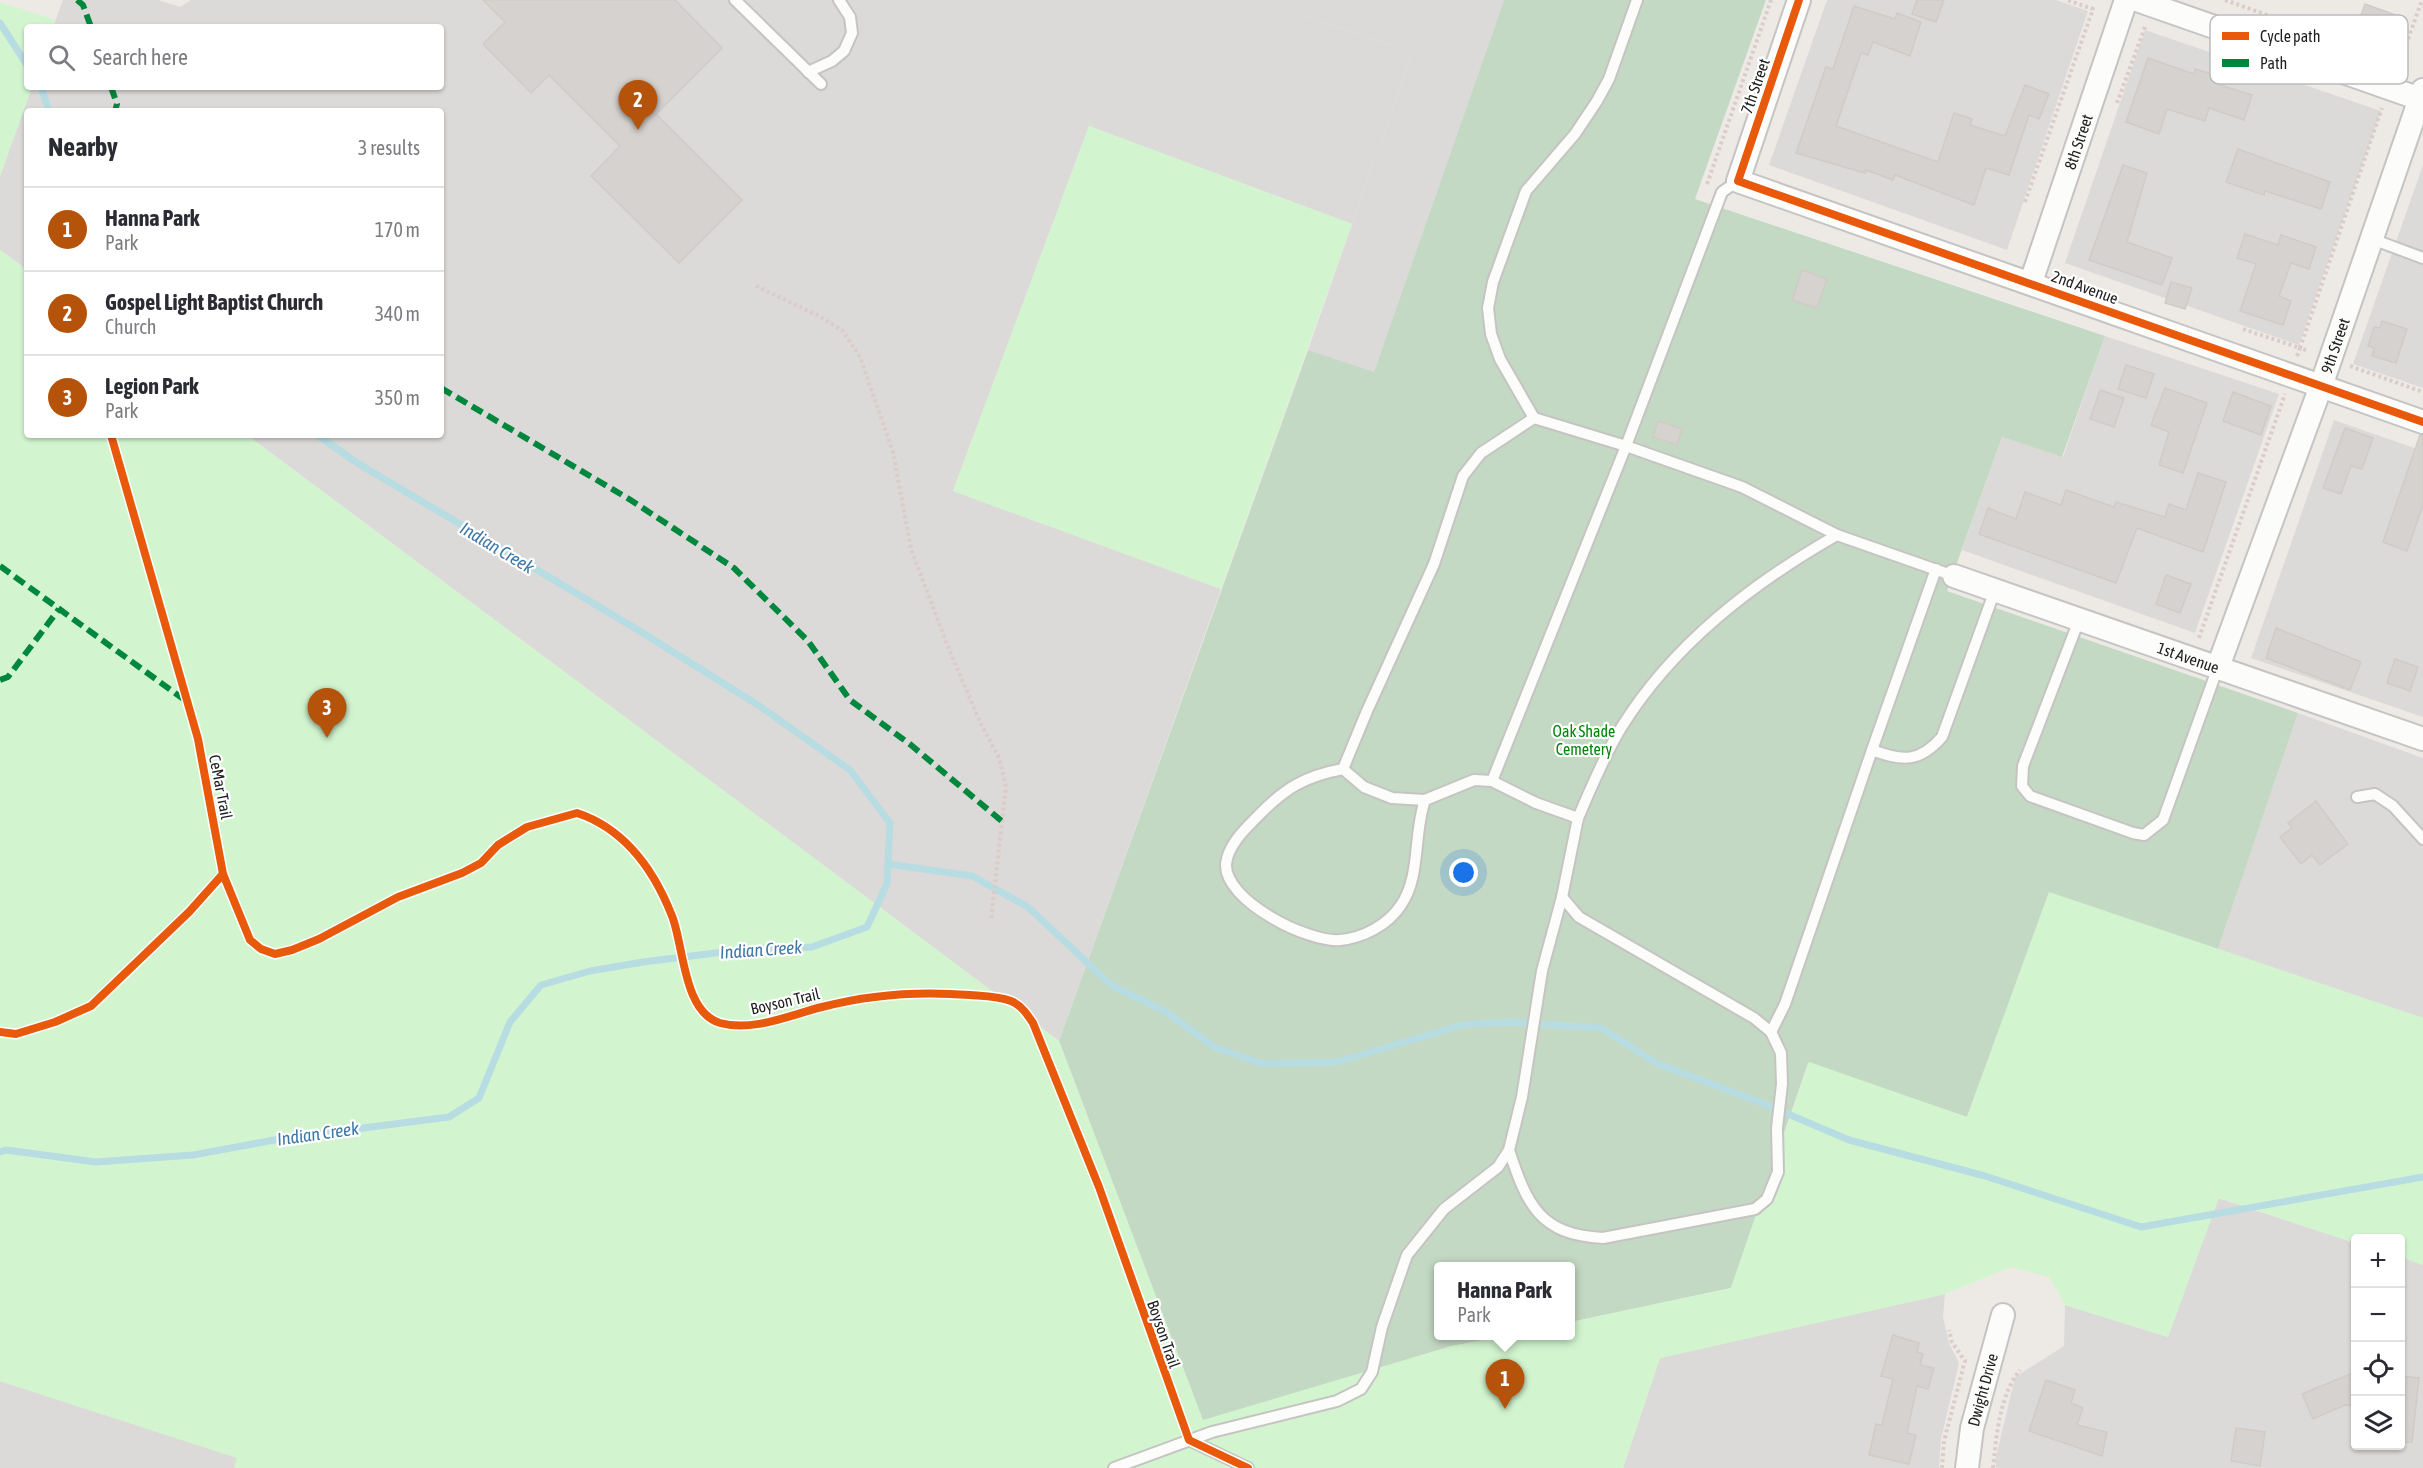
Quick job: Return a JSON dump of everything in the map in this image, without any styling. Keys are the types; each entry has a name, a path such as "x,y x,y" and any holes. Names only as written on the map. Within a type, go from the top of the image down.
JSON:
{"street":[{"name":"7th Street","path":"1738,181 1799,0"},
{"name":"8th Street","path":"2031,282 2126,0"},
{"path":"2137,0 2210,25"},
{"path":"2386,84 2422,96"},
{"name":"9th Street","path":"2218,668 2321,386 2422,96"},
{"name":"2nd Avenue","path":"1738,181 2031,282 2423,422"},
{"name":"1st Avenue","path":"1945,573 2423,740"},
{"name":"Dwight Drive","path":"1967,1468 1972,1428 2003,1315"}],"lane":[{"path":"735,0 821,84"},
{"path":"808,72 832,62 844,51 852,33 850,16 839,0"},
{"path":"1637,0 1609,79 1597,101 1575,134 1526,191 1493,282 1488,309 1491,334 1500,359 1534,418 1626,446 1742,487 1837,536 1945,573 1872,750 1785,1004 1771,1032"},
{"path":"1492,781 1626,446 1722,192 1738,181"},
{"path":"2372,239 2423,258"},
{"path":"1344,769 1367,711 1434,564 1463,476 1481,453 1534,418"},
{"path":"1114,1468 1212,1432 1337,1401 1361,1389 1372,1372 1382,1327 1407,1255 1444,1209 1498,1167 1509,1150 1532,1037 1542,971 1562,897 1578,818 1606,755 1622,726 1677,656 1720,614 1786,564 1837,536"},
{"path":"1872,750 1888,756 1910,758 1928,753 1942,737 1995,590"},
{"path":"2079,620 2023,766 2022,786 2030,796 2133,833 2144,835 2163,820 2218,668"},
{"path":"1344,769 1316,774 1276,797 1237,838 1229,852 1226,867 1239,892 1252,904 1273,918 1316,938 1340,940 1367,934 1387,921 1401,906 1412,886 1416,832 1425,800"},
{"path":"1344,769 1364,787 1392,798 1425,800 1474,780 1492,781 1536,803 1578,818"},
{"path":"2357,797 2375,794 2392,806 2423,839"},
{"path":"1509,1150 1519,1182 1532,1209 1548,1224 1585,1237 1603,1238 1755,1209 1767,1199 1776,1178 1777,1128 1782,1084 1781,1053 1771,1032 1754,1018 1579,917 1562,897"},
{"path":"1188,1440 1248,1468"}],"path":[{"path":"1703,196 1771,0"},
{"path":"2025,202 2093,9 2067,0"},
{"path":"2225,0 2267,15"},
{"path":"2408,39 2422,0"},
{"path":"2116,105 2143,27 2154,30"},
{"path":"2296,359 2384,109 2373,105"},
{"path":"756,286 819,316 843,331 860,357 893,452 911,549 948,647 981,724 999,758 1006,787 991,903 991,920"},
{"path":"2243,329 2309,351"},
{"path":"2350,366 2423,392"},
{"path":"2209,641 2198,638 2286,391"},
{"path":"1942,1468 1944,1441 1965,1361 1952,1342 1949,1330"},
{"path":"1993,1468 1995,1441 2012,1380 2020,1370"}],"shaded area":[{"path":"63,0 158,0 180,7 191,0 1260,0 1412,53 1352,224 1089,126 953,491 1221,589 1059,1041 251,438 444,438 444,108 24,108 31,90 444,90 444,24 54,24"},
{"path":"1260,0 1504,0 1374,373 1308,350 1412,53"},
{"path":"1827,0 2056,0 2088,11 2007,250 1769,165"},
{"path":"2145,30 2210,52 2210,84 2302,84 2381,111 2299,345 2065,263"},
{"path":"24,109 24,268 0,250 0,176"},
{"path":"2423,165 2423,388 2353,364"},
{"path":"2105,336 2279,394 2195,633 1962,550 2002,437 2063,457"},
{"path":"2334,420 2423,451 2423,717 2251,658"},
{"path":"2298,713 2423,758 2423,1018 2218,949"},
{"path":"2218,1198 2351,1242 2351,1450 2405,1450 2405,1258 2423,1265 2423,1468 1996,1468 1995,1461 2015,1377 2064,1346 2065,1305 2168,1337"},
{"path":"1945,1294 1943,1317 1949,1343 1959,1363 1941,1439 1939,1468 1623,1468 1660,1358"},
{"path":"0,1381 238,1458 234,1468 0,1468"}],"green space":[{"name":"Oak Shade Cemetery","path":"1504,0 1766,0 1695,199 2105,336 2062,457 2002,437 1947,591 2298,713 2218,949 2049,893 1967,1117 1808,1063 1731,1288 1575,1321 1575,1262 1434,1262 1434,1340 1483,1340 1452,1346 1203,1421 1059,1041 1308,350 1374,372"},
{"path":"0,2 56,20 54,24 24,24 24,90 31,90 0,176"},
{"path":"1089,126 1352,224 1221,589 953,491"},
{"path":"0,250 24,268 24,438 251,438 1059,1041 1203,1420 1452,1346 1483,1340 1575,1340 1575,1321 1731,1288 1809,1062 1967,1117 2049,892 2423,1018 2423,1265 2405,1258 2405,1234 2351,1234 2351,1242 2219,1198 2168,1337 2065,1305 2049,1277 2011,1267 1945,1294 1660,1358 1623,1468 234,1468 237,1458 0,1381"}],"building":[{"path":"483,0 675,0 722,48 656,114 742,200 679,263 591,176 620,146 549,75 531,93 483,44 505,22"},
{"path":"1917,0 1944,0 1936,22 1912,14"},
{"path":"2365,4 2395,15 2361,15"},
{"path":"1854,6 1895,19 1897,13 1921,22 1910,56 1873,42 1868,55 1861,53 1836,126 1938,162 1954,113 1972,119 1970,125 2005,136 2025,85 2049,94 2039,119 2029,115 2009,175 1986,168 1974,205 1895,175 1893,180 1866,170 1865,173 1796,153 1826,67 1833,69"},
{"path":"2148,58 2194,74 2195,69 2210,73 2210,84 2252,95 2244,120 2209,108 2205,121 2167,109 2159,134 2126,122"},
{"path":"2238,149 2330,182 2321,209 2265,191 2264,195 2226,182"},
{"path":"2123,165 2147,173 2127,242 2172,258 2162,285 2089,260"},
{"path":"2245,234 2278,245 2281,235 2316,247 2309,269 2291,263 2279,296 2291,301 2283,325 2240,311 2256,264 2237,258"},
{"path":"1802,270 1827,279 1817,308 1792,300"},
{"path":"2171,282 2192,288 2185,309 2165,303"},
{"path":"2382,321 2407,329 2396,363 2372,356 2374,348 2368,346 2374,327 2380,328"},
{"path":"2126,365 2154,374 2146,398 2118,389"},
{"path":"2165,388 2207,403 2183,473 2159,465 2169,432 2151,425"},
{"path":"2100,390 2124,398 2114,427 2090,419"},
{"path":"2233,392 2271,406 2261,435 2223,421"},
{"path":"1658,421 1682,429 1677,445 1653,437"},
{"path":"2345,428 2373,438 2362,469 2351,466 2341,494 2323,488"},
{"path":"2420,435 2423,435 2423,505 2407,551 2383,542"},
{"path":"2198,473 2226,482 2203,552 2137,528 2116,583 1979,534 1988,508 2016,519 2025,492 2061,505 2066,490 2114,507 2116,502 2165,517 2169,504 2186,510"},
{"path":"2166,575 2191,584 2180,613 2156,604"},
{"path":"2276,628 2361,662 2350,690 2266,658"},
{"path":"2395,659 2418,667 2410,691 2387,683"},
{"path":"2316,801 2348,844 2320,865 2312,855 2301,864 2280,837 2292,828 2288,823"},
{"path":"1893,1335 1919,1343 1917,1352 1923,1354 1920,1365 1934,1368 1928,1389 1917,1386 1907,1433 1916,1435 1909,1464 1869,1455 1876,1424 1882,1425 1893,1379 1881,1376"},
{"path":"2351,1374 2351,1406 2345,1405 2313,1419 2302,1394"},
{"path":"2405,1377 2419,1378 2412,1442 2405,1442"},
{"path":"2046,1380 2075,1390 2071,1403 2083,1408 2077,1425 2107,1432 2102,1456 2029,1431"},
{"path":"2236,1428 2265,1432 2260,1466 2231,1461"}],"waterway":[{"name":"Indian Creek","path":"0,23 24,60"},
{"name":"Indian Creek","path":"42,90 48,108"},
{"name":"Indian Creek","path":"0,1152 6,1150 96,1162 193,1155 285,1138 449,1117 479,1098 510,1022 541,985 590,971 643,962 740,950 812,947 867,927 887,884 890,823 850,770 758,705 638,630 359,464 321,438"},
{"path":"888,864 972,876 1028,907 1111,985 1168,1013 1214,1047 1263,1064 1337,1062 1462,1025 1507,1022 1601,1028 1658,1064 1762,1103 1849,1140 1985,1176 2141,1227 2423,1177"}],"marked path":[{"path":"77,0 83,5 90,24"},
{"path":"112,90 117,104 116,108"},
{"path":"444,390 629,499 734,568 808,641 850,700 911,745 1004,823"},
{"path":"0,566 186,701"},
{"path":"0,680 8,677 59,609"}],"cycle path":[{"path":"1799,0 1738,181 2423,422"},
{"name":"CeMar Trail","path":"112,438 198,739 223,874 250,940 261,949 275,954 292,950 319,939 398,897 462,873 481,863 498,845 527,827 577,813 610,829 636,853 647,867 672,916 692,992 699,1006 708,1016 720,1023 758,1024 859,999 896,995 933,993 980,996 1001,998 1015,1003 1024,1010 1033,1023 1099,1187 1189,1440 1248,1468"},
{"path":"0,1032 16,1034 55,1022 91,1006 189,912 223,874"}],"place":[{"name":"Gospel Light Baptist Church","path":"638,130"},
{"name":"Legion Park","path":"327,738"},
{"name":"Hanna Park","path":"1505,1409"}]}
